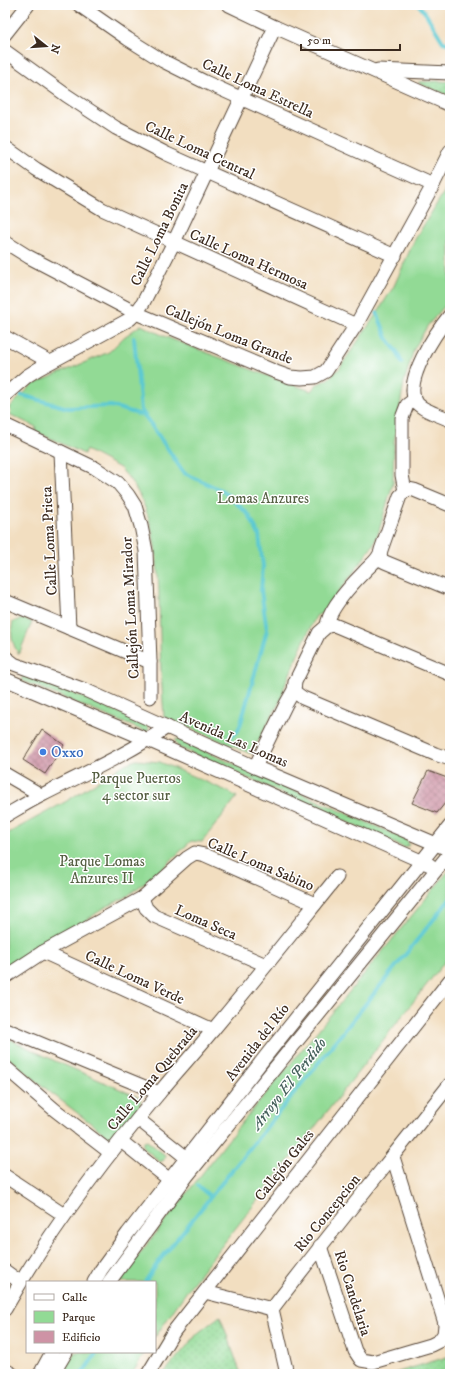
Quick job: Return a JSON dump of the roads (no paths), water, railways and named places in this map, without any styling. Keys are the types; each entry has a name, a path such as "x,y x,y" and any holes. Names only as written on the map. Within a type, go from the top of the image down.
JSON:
{"street":[{"path":"5,34 28,5"},
{"name":"Calle Loma Estrella","path":"79,5 163,61 205,82 433,185"},
{"path":"229,5 450,105"},
{"name":"Calle Loma Bonita","path":"5,396 27,376 50,362 97,338 136,313 143,303 174,242 275,27"},
{"name":"Calle Loma Central","path":"5,51 66,95 116,128 206,172 395,256"},
{"path":"370,69 450,73"},
{"name":"Calle Loma Hermosa","path":"5,147 36,169 102,209 356,325"},
{"name":"Callejón Loma Grande","path":"5,242 28,257 136,313 276,372 290,377 315,377 326,371 356,325 395,256 450,151"},
{"path":"450,315 445,330 428,347 419,366 413,386 414,398 418,404 450,420"},
{"path":"5,337 50,362"},
{"path":"405,491 402,475 402,418 407,405 414,398"},
{"name":"Callejón Loma Mirador","path":"5,425 96,468 118,484 135,506 146,552 150,697"},
{"name":"Calle Loma Prieta","path":"61,452 69,628"},
{"path":"327,626 327,620 331,612 380,555 400,496 405,491 409,489 414,490 450,505"},
{"path":"380,555 381,560 385,562 450,589"},
{"path":"5,601 150,662"},
{"path":"255,767 294,690 295,682 319,633 327,626 334,625 450,674"},
{"name":"Avenida Las Lomas","path":"5,657 14,664 85,690 255,767 450,851"},
{"path":"5,679 148,740 437,868"},
{"path":"294,690 302,698 450,759"},
{"path":"5,816 41,795 121,756 167,727"},
{"path":"5,774 41,795"},
{"name":"Avenida del Río","path":"110,1281 175,1184 269,1052 450,826"},
{"name":"Avenida del Río","path":"191,1162 450,851"},
{"name":"Calle Loma Sabino","path":"142,898 187,858 195,854 205,855 315,904"},
{"name":"Calle Loma Quebrada","path":"5,1309 20,1282 64,1215 111,1153 159,1093 213,1030 337,876"},
{"path":"5,977 43,952 142,898"},
{"name":"Loma Seca","path":"142,898 146,908 154,916 266,965"},
{"name":"Calle Loma Verde","path":"43,952 213,1030"},
{"name":"Callejón Gales","path":"148,1374 174,1331 450,980"},
{"path":"5,1029 159,1093"},
{"path":"5,1067 55,1110 111,1153"},
{"name":"Rio Concepcion","path":"272,1309 320,1246 393,1157 450,1084"},
{"path":"138,1119 191,1162"},
{"path":"121,1141 175,1184"},
{"name":"Rio Candelaria","path":"320,1246 355,1351 361,1360 373,1362 432,1345 439,1341 444,1334 444,1320 393,1157"},
{"path":"5,1176 64,1215"},
{"name":"Avenida del Río","path":"95,1281 106,1264 175,1184"},
{"path":"5,1271 20,1282"},
{"path":"205,1292 272,1309 287,1374"},
{"path":"40,1374 51,1353"},
{"path":"53,1374 65,1353"},
{"path":"5,1370 12,1374"}],"waterway":[{"path":"419,5 443,42 450,44"},
{"path":"377,313 387,338 397,352 402,363"},
{"path":"134,338 141,410 184,473 223,491 249,515 259,535 263,566 261,591 267,630 240,726 237,732 230,736"},
{"path":"21,395 68,408 111,406 145,416"},
{"name":"Arroyo El Perdido","path":"146,1281 160,1260 450,899"},
{"path":"198,1186 211,1197"},
{"name":"Arroyo El Perdido","path":"82,1374 96,1353"}],"place":[{"name":"Oxxo","path":"43,752"}],"park label":[{"name":"Lomas Anzures","path":"263,498"},
{"name":"Parque Puertos 4 sector sur","path":"136,786"},
{"name":"Parque Lomas Anzures II","path":"102,870"}]}
